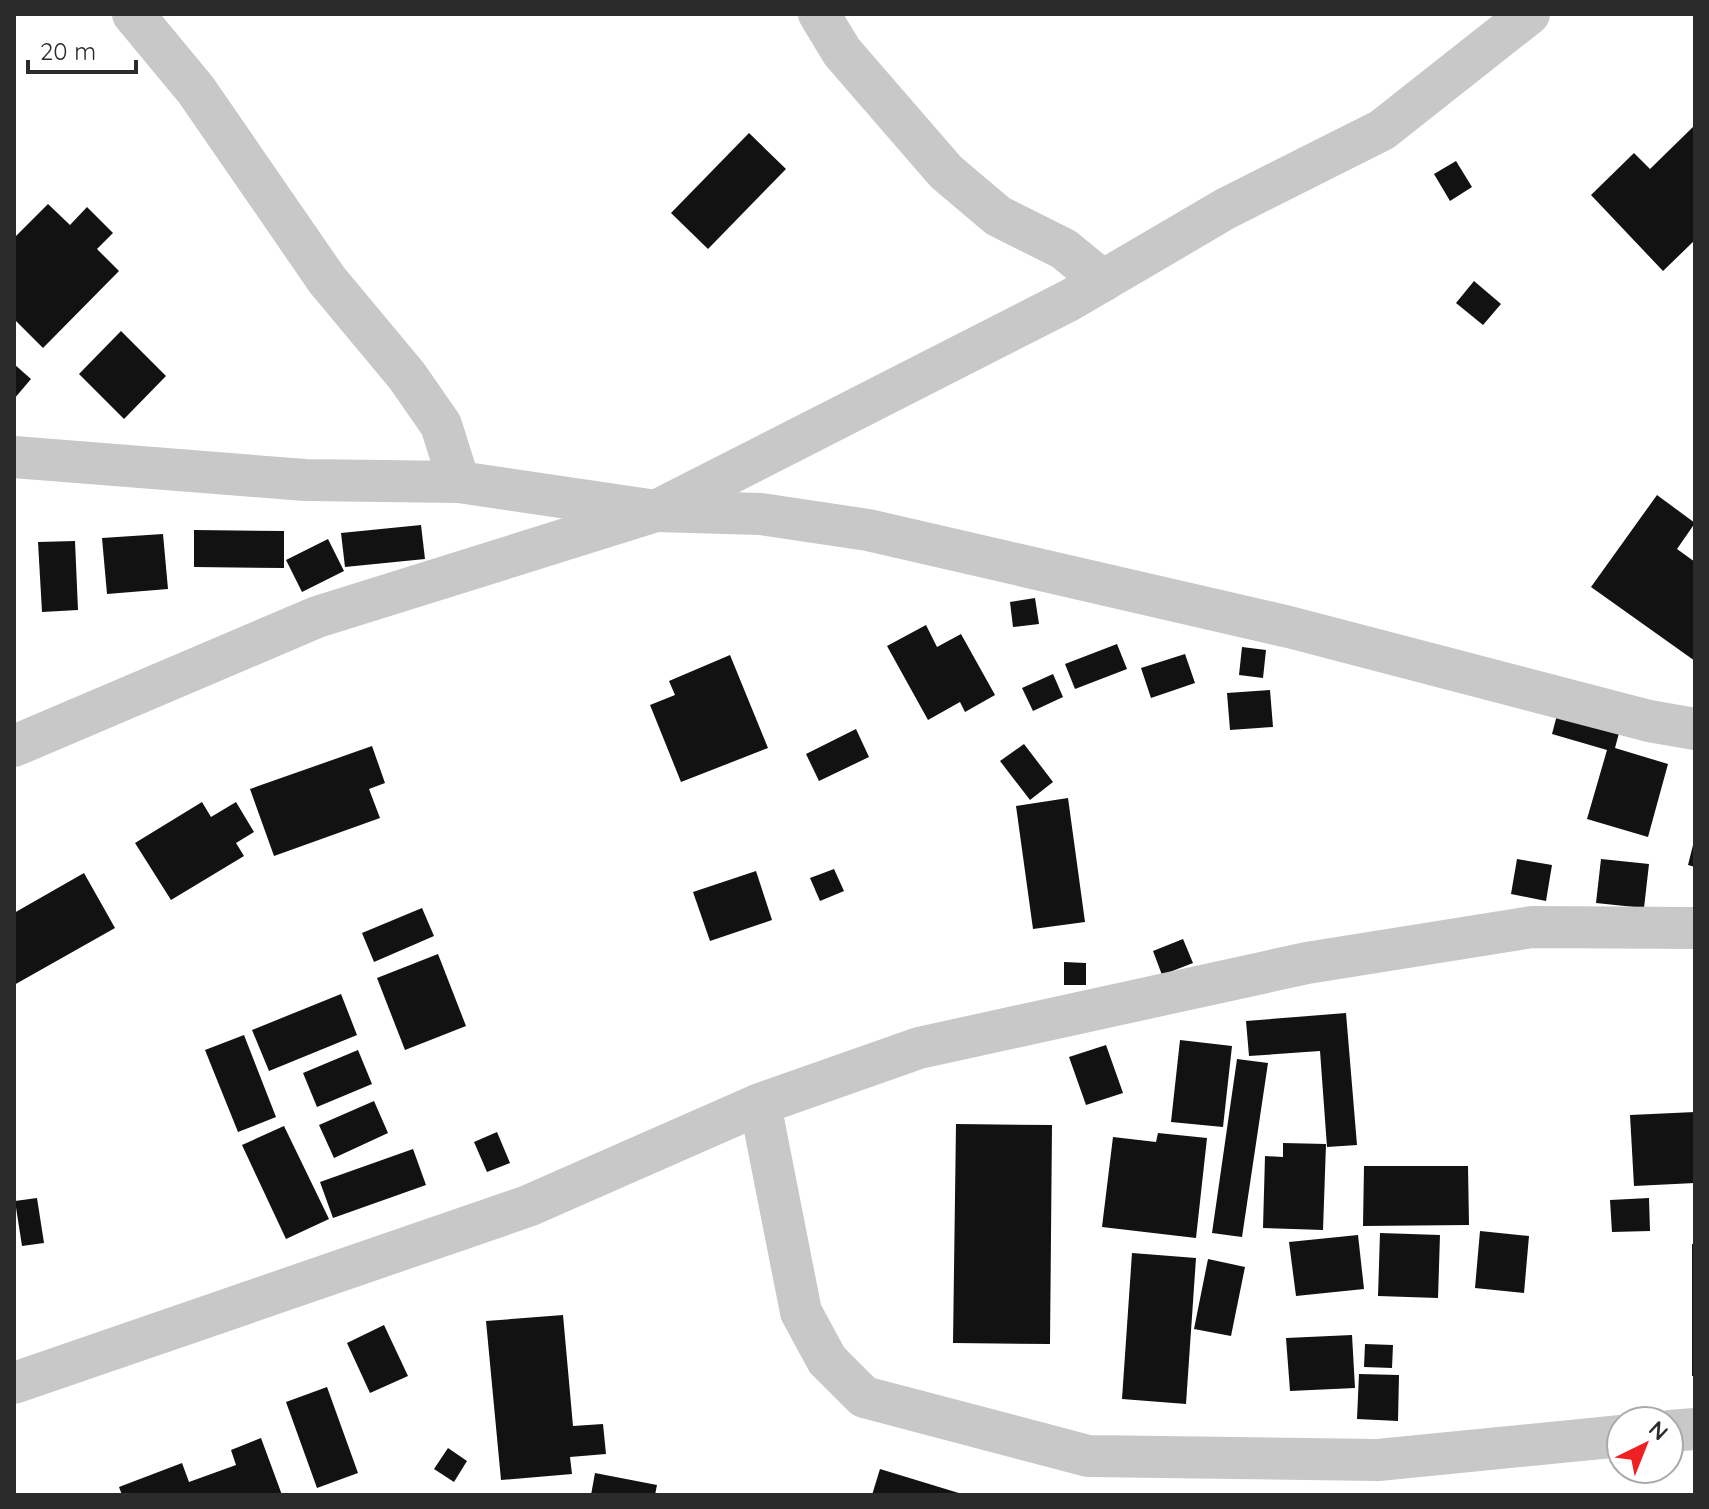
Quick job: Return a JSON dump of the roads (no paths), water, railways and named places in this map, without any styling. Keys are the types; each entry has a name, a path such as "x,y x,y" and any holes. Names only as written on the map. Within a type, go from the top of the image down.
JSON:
{"street":[{"path":"133,14 196,90 327,280 407,376 441,425 459,482"},
{"path":"819,14 842,52 946,172 998,216 1064,249 1103,281"},
{"path":"14,746 317,617 656,511 1043,314 1225,209 1382,130 1529,14"},
{"path":"14,457 305,480 459,482 656,511 761,514 868,530 1289,627 1649,721 1695,729"},
{"path":"14,1383 528,1206 760,1104 919,1048 1307,963 1532,927 1695,928"},
{"path":"760,1104 801,1312 827,1360 864,1397 1088,1456 1378,1460 1605,1438"}]}
